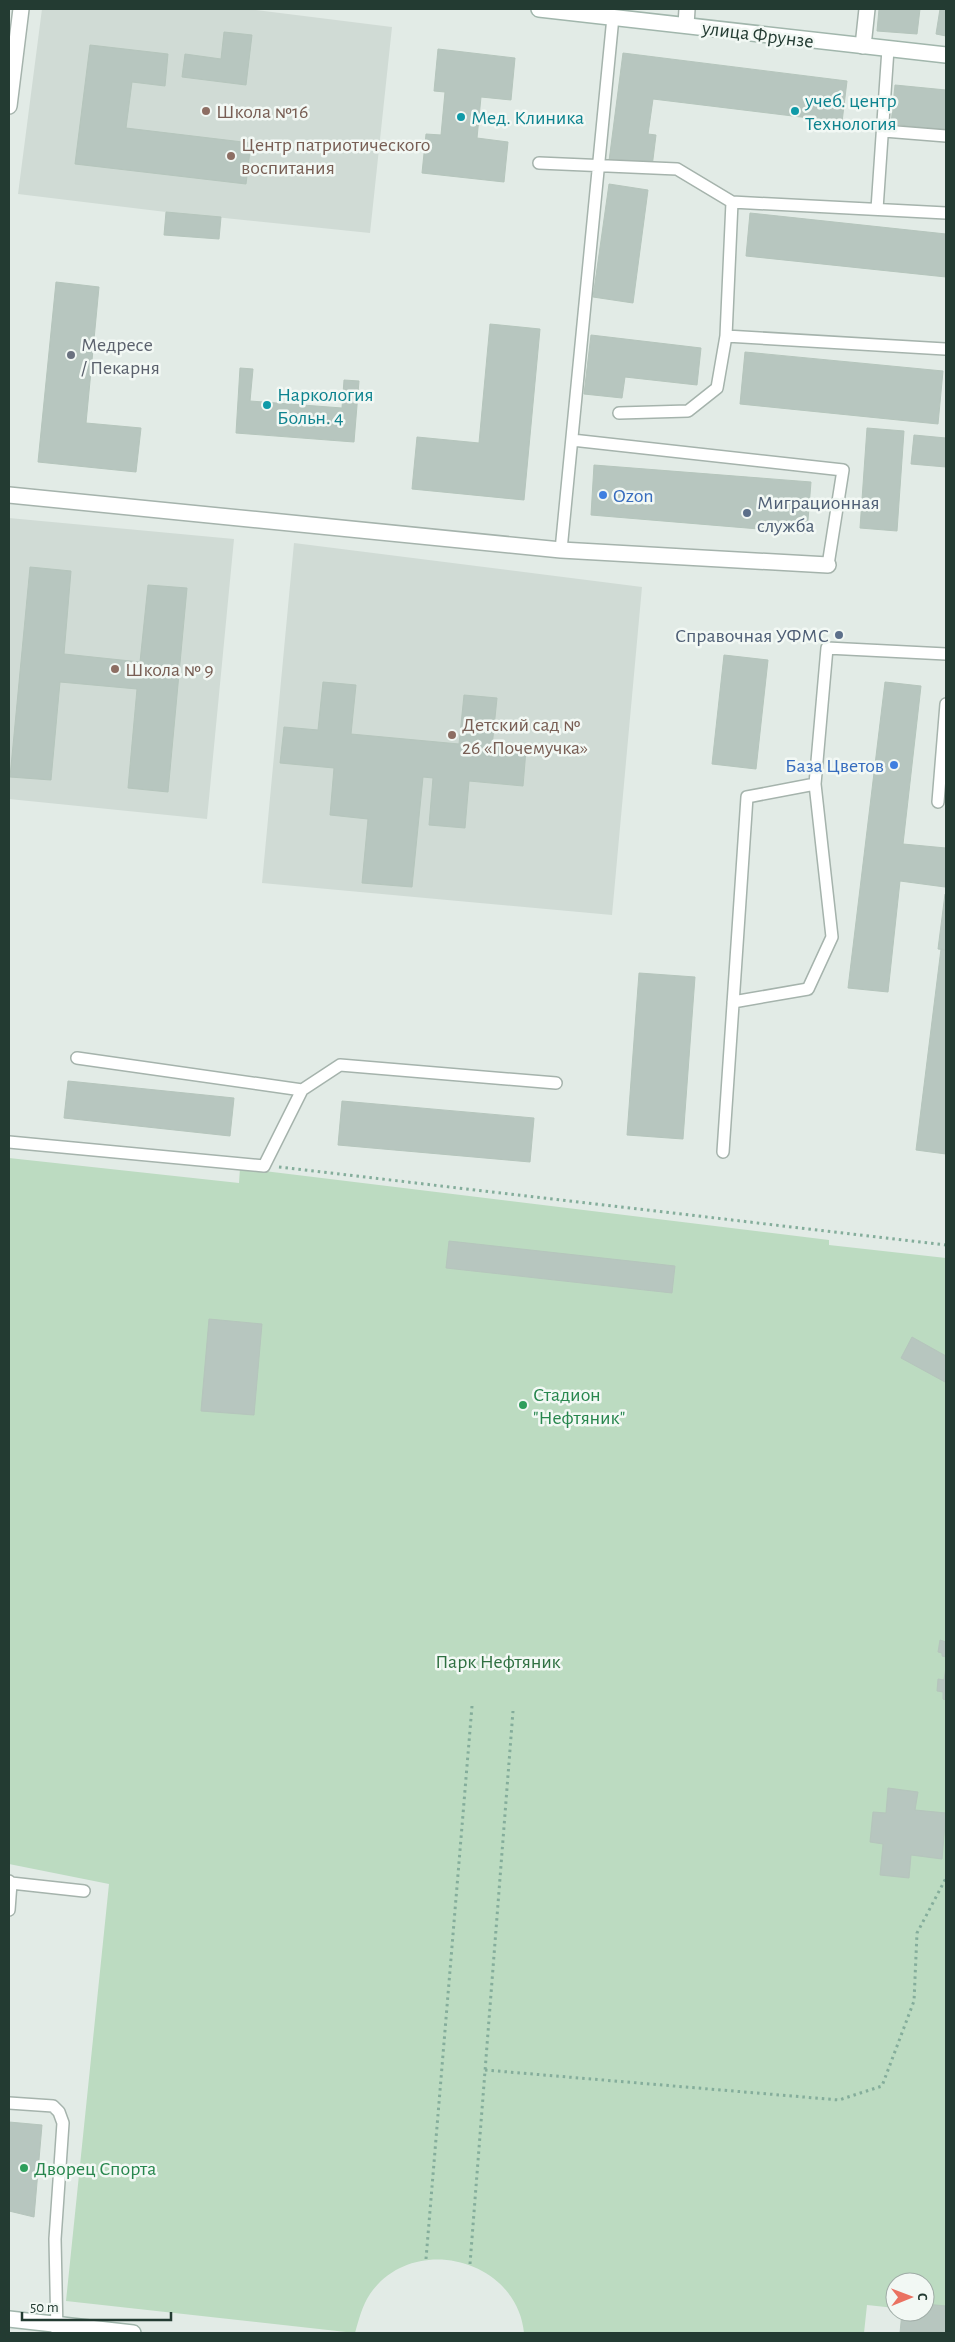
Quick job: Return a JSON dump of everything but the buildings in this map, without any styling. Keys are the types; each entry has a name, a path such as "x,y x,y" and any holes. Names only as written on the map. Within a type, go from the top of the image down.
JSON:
{"street":[{"path":"9,106 21,9"},
{"name":"улица Фрунзе","path":"540,9 585,11 613,17 946,55"},
{"path":"686,25 687,9"},
{"path":"863,46 867,9"},
{"path":"9,495 562,550 828,565"},
{"path":"9,2319 58,2329 133,2333"}],"lane":[{"path":"562,550 613,17"},
{"path":"877,209 884,131 881,126 888,48"},
{"path":"884,131 946,136"},
{"path":"539,162 677,169 732,202 946,213"},
{"path":"619,413 688,411 717,388 726,336 732,202"},
{"path":"726,336 945,349"},
{"path":"572,440 843,470 828,565"},
{"path":"733,1002 808,989 832,937 815,784 827,648 946,654"},
{"path":"938,802 946,704"},
{"path":"723,1152 747,797 815,784"},
{"path":"76,1058 302,1090"},
{"path":"9,1142 264,1166 302,1090 340,1065 556,1083"},
{"path":"9,1910 10,1882 84,1891"},
{"path":"9,2103 53,2106 59,2112 63,2123 55,2238 58,2329"}],"path":[{"path":"264,1166 946,1245"},
{"path":"426,2259 472,1706"},
{"path":"470,2264 513,1711"},
{"path":"485,2070 839,2100 882,2086 914,2001 917,1933 946,1878"}],"shaded area":[{"name":"Школа №16","path":"42,9 247,9 392,27 370,233 166,212 18,194"},
{"name":"Школа № 9","path":"9,518 234,539 207,819 9,799"},
{"name":"Детский сад № 26 «Почемучка»","path":"294,543 642,587 612,915 262,883"}],"green space":[{"name":"Парк Нефтяник","path":"9,1158 239,1183 240,1168 829,1240 829,1245 946,1258 946,2313 935,2312 935,2272 885,2272 885,2307 867,2305 864,2333 524,2333 517,2308 503,2287 484,2272 461,2262 436,2260 411,2264 389,2275 367,2299 355,2333 66,2301 109,1884 9,1864"}],"place":[{"name":"Школа №16","path":"206,111"},
{"name":"учеб. центр Технология","path":"795,111"},
{"name":"Мед. Клиника","path":"461,117"},
{"name":"Центр патриотического воспитания","path":"231,156"},
{"name":"Медресе / Пекарня","path":"71,355"},
{"name":"Наркология Больн. 4","path":"267,405"},
{"name":"Ozon","path":"603,495"},
{"name":"Миграционная служба","path":"747,513"},
{"name":"Справочная УФМС","path":"839,635"},
{"name":"Школа № 9","path":"115,669"},
{"name":"Детский сад № 26 «Почемучка»","path":"452,735"},
{"name":"База Цветов","path":"894,765"},
{"name":"Стадион \"Нефтяник\"","path":"523,1405"},
{"name":"Дворец Спорта","path":"24,2168"}]}
